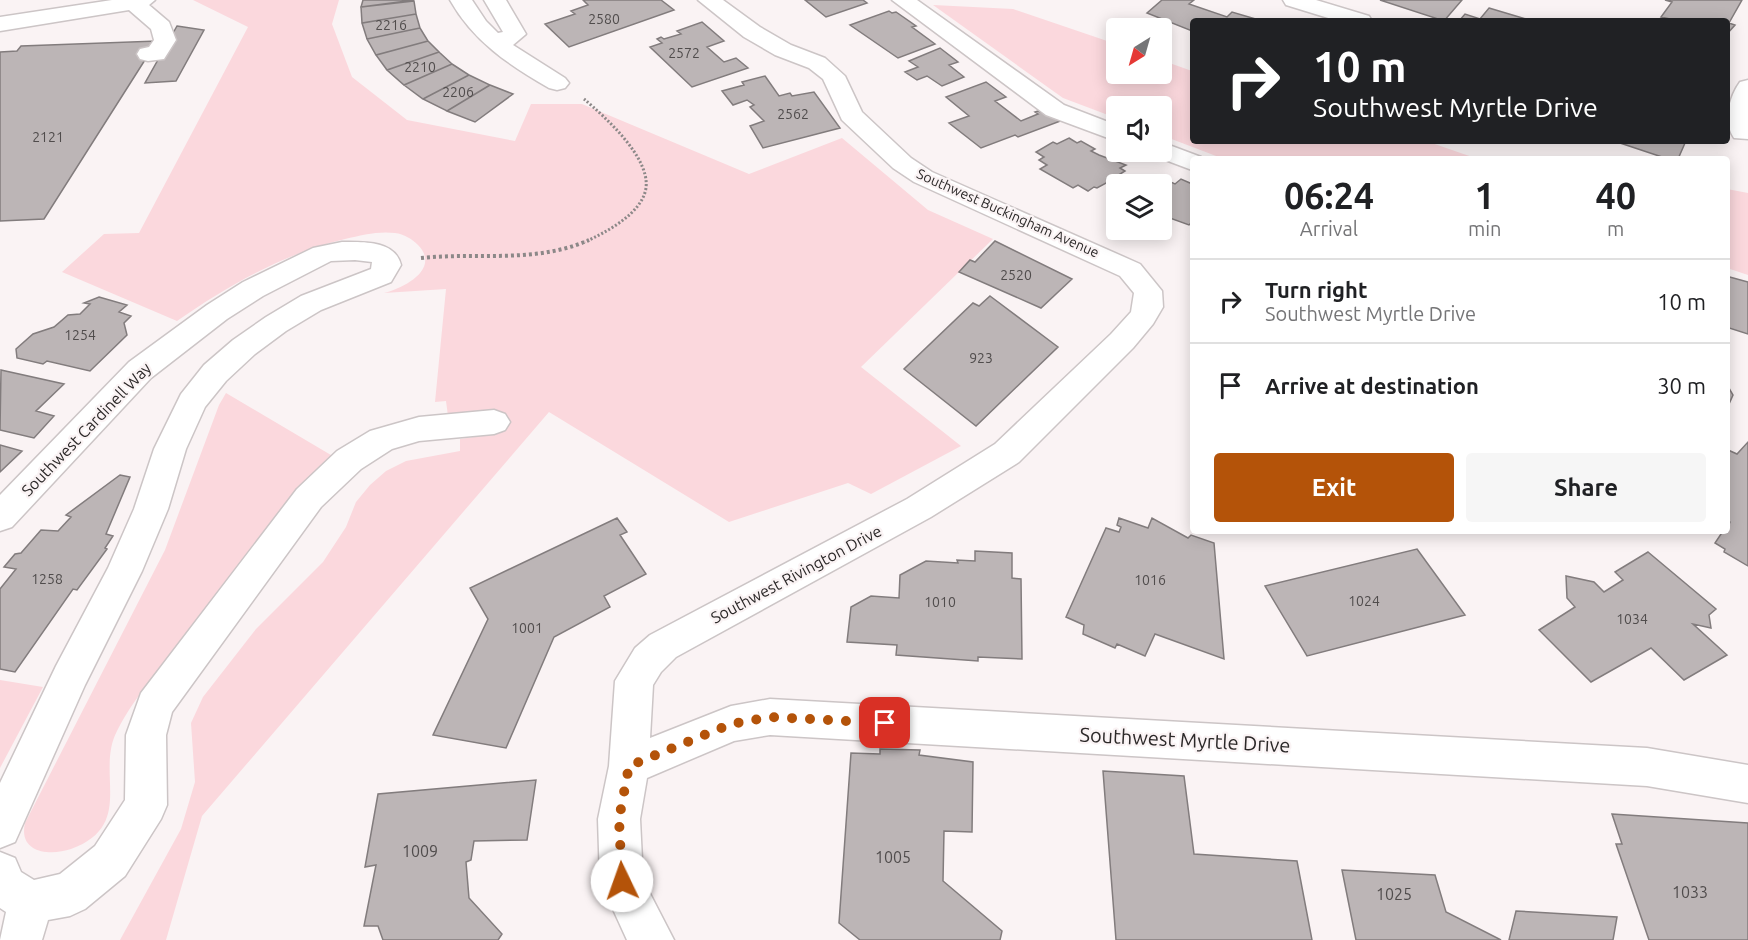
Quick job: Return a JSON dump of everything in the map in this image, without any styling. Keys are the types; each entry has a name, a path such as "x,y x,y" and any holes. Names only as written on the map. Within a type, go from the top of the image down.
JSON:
{"street":[{"path":"461,0 479,26 495,40 521,62 557,82"},
{"path":"495,0 515,34 507,40 495,40"},
{"name":"Southwest Buckingham Avenue","path":"709,0 752,32 783,50 817,63 834,76 851,115 902,163 916,172 1112,260 1130,270 1148,291"},
{"path":"903,0 1055,110 1106,130"},
{"path":"1294,0 1351,18"},
{"path":"0,24 139,1 160,27 165,40 156,54 148,54"},
{"path":"1739,132 1740,107 1748,87"},
{"path":"1172,154 1190,161"},
{"name":"Southwest Cardinell Way","path":"0,517 140,370 217,312 253,289 323,254 335,251 365,251 380,254 388,263"},
{"path":"0,828 69,678 124,571 151,509 170,449 192,402 215,373 252,342 311,303 381,275 388,263"},
{"name":"Southwest Rivington Drive","path":"652,940 636,914 622,881 619,819 629,766 634,681 648,660 663,646 919,508 1007,453 1122,341 1143,317 1148,307 1148,291"},
{"path":"0,873 4,886 26,921 70,894 110,861 146,805 146,735 155,705 309,498 350,460 381,440 419,429 494,422"},
{"name":"Southwest Myrtle Drive","path":"629,766 731,724 770,717 1647,767 1748,784"}],"path":[{"path":"388,263 432,256 527,255 567,249 602,234 629,214 640,201 646,187 641,169 629,146 606,116 557,82"}],"shaded area":[{"path":"193,0 339,0 332,24 352,77 407,120 515,141 531,104 582,104 749,174 842,138 928,210 993,239 861,367 961,446 871,494 848,483 729,522 549,412 202,816 166,940 120,940 181,829 195,782 191,723 203,697 256,629 323,562 346,527 356,502 370,485 386,471 406,461 460,451 460,439 495,434 448,416 446,401 435,402 446,289 384,293 410,282 423,269 424,254 418,245 402,234 364,235 300,253 237,283 177,321 62,272 104,234 139,233 248,27"},
{"path":"933,5 1013,9 1106,41 1106,84 1172,84 1172,64 1190,70 1190,144 1435,144 1469,156 1216,156 1172,139 1172,96 1106,96 1106,114 1063,98"},
{"path":"1730,190 1748,193 1748,275 1730,269"},
{"path":"226,393 336,458 154,677 125,717 111,747 110,797 103,826 91,839 71,849 54,852 38,850 26,841 25,823 165,550 219,405"},
{"path":"0,680 43,687 0,768"}],"building":[{"path":"363,0 414,0 361,7"},
{"path":"583,0 661,0 674,10 569,47 545,24 575,14 571,11 588,5"},
{"path":"805,0 863,0 867,3 826,17"},
{"path":"1162,0 1194,0 1189,4 1227,17 1232,12 1252,18 1190,18 1190,30 1172,23 1172,18 1160,18 1147,13"},
{"path":"1380,0 1462,0 1447,18 1435,18"},
{"path":"1665,0 1742,0 1730,21 1730,18 1661,17 1672,2"},
{"path":"414,1 416,14 362,23 361,7"},
{"path":"1489,8 1523,18 1481,18"},
{"path":"889,11 896,12 916,26 912,27 935,44 898,58 850,25"},
{"path":"416,14 420,28 367,39 362,23"},
{"path":"1465,14 1477,18 1462,18"},
{"path":"702,22 724,41 707,47 724,62 736,58 748,68 692,87 650,47 662,43 657,39 661,37 664,39 681,34 677,31"},
{"path":"177,26 204,30 176,81 145,83"},
{"path":"420,28 428,41 376,55 367,39"},
{"path":"157,41 44,219 0,221 0,52 17,51 21,46"},
{"path":"428,41 439,52 387,70 376,55"},
{"path":"940,48 958,62 949,65 964,77 942,86 927,76 917,80 905,72 918,67 909,61"},
{"path":"439,52 452,64 404,85 387,70"},
{"path":"452,64 469,75 423,99 404,85"},
{"path":"469,75 490,85 447,111 423,99"},
{"path":"765,76 779,96 814,92 840,128 763,148 750,126 764,121 750,107 754,105 747,100 733,105 722,91 744,85 742,82"},
{"path":"986,82 1006,97 995,101 1021,121 1038,114 1035,112 1038,111 1063,120 981,148 949,123 969,116 946,97"},
{"path":"490,85 513,94 475,122 447,111"},
{"path":"1069,138 1077,143 1081,141 1095,149 1091,151 1106,158 1106,162 1126,165 1120,168 1125,171 1120,174 1106,174 1106,183 1088,191 1078,185 1073,188 1040,169 1047,165 1039,160 1044,157 1036,152 1053,142 1057,144"},
{"path":"1623,144 1685,144 1679,156 1659,156"},
{"path":"1181,179 1190,183 1189,225 1172,219 1172,183 1175,184"},
{"path":"995,241 1072,279 1041,308 959,272 970,260 975,262"},
{"path":"1730,277 1748,282 1748,334 1730,328"},
{"path":"990,296 1058,347 976,426 904,369 973,303 979,306"},
{"path":"99,297 127,305 119,312 131,316 124,323 127,335 90,371 47,361 43,364 17,358 16,349 33,334 54,327 68,315 80,314 90,304 84,303"},
{"path":"1,370 64,384 36,411 54,416 34,438 0,430"},
{"path":"1748,442 1748,566 1724,552 1725,549 1715,543 1721,534 1730,534 1730,451 1737,454"},
{"path":"0,445 22,451 0,472"},
{"path":"120,475 130,477 106,534 113,536 105,548 107,549 77,590 73,589 15,672 0,669 0,589 16,569 4,567 15,554 21,553 41,530 58,531 71,517 66,515"},
{"path":"617,518 627,532 620,535 646,574 604,596 610,607 554,637 506,748 433,735 488,619 470,588"},
{"path":"1119,518 1148,528 1152,518 1188,538 1191,535 1214,543 1224,659 1155,634 1145,656 1117,644 1115,648 1083,634 1084,625 1066,617 1106,528 1119,532 1121,527 1117,525"},
{"path":"1417,549 1465,615 1307,656 1265,586"},
{"path":"975,551 1012,553 1012,578 1021,579 1022,659 978,657 978,661 896,655 897,645 847,642 851,607 871,596 899,598 900,575 926,561 958,563 957,560 975,561"},
{"path":"1648,552 1716,609 1709,615 1711,628 1693,624 1727,655 1684,680 1651,648 1591,682 1539,630 1575,607 1567,598 1566,576 1594,582 1604,592 1623,580 1615,572"},
{"path":"880,749 920,750 919,755 973,762 972,832 944,831 943,881 1002,931 1000,940 860,940 839,923 851,753 880,754"},
{"path":"1103,771 1184,776 1194,854 1297,861 1312,940 1116,940"},
{"path":"536,780 527,840 474,841 471,860 466,862 469,898 502,934 498,940 383,940 378,926 364,926 376,865 365,867 378,794"},
{"path":"1612,814 1748,823 1748,940 1649,940 1616,844 1622,844"},
{"path":"1342,870 1435,875 1446,912 1501,940 1356,940"},
{"path":"1516,911 1617,917 1613,940 1509,940"}],"route":[{"path":"622,881 619,819 629,766 731,724 770,717 885,723"}]}
